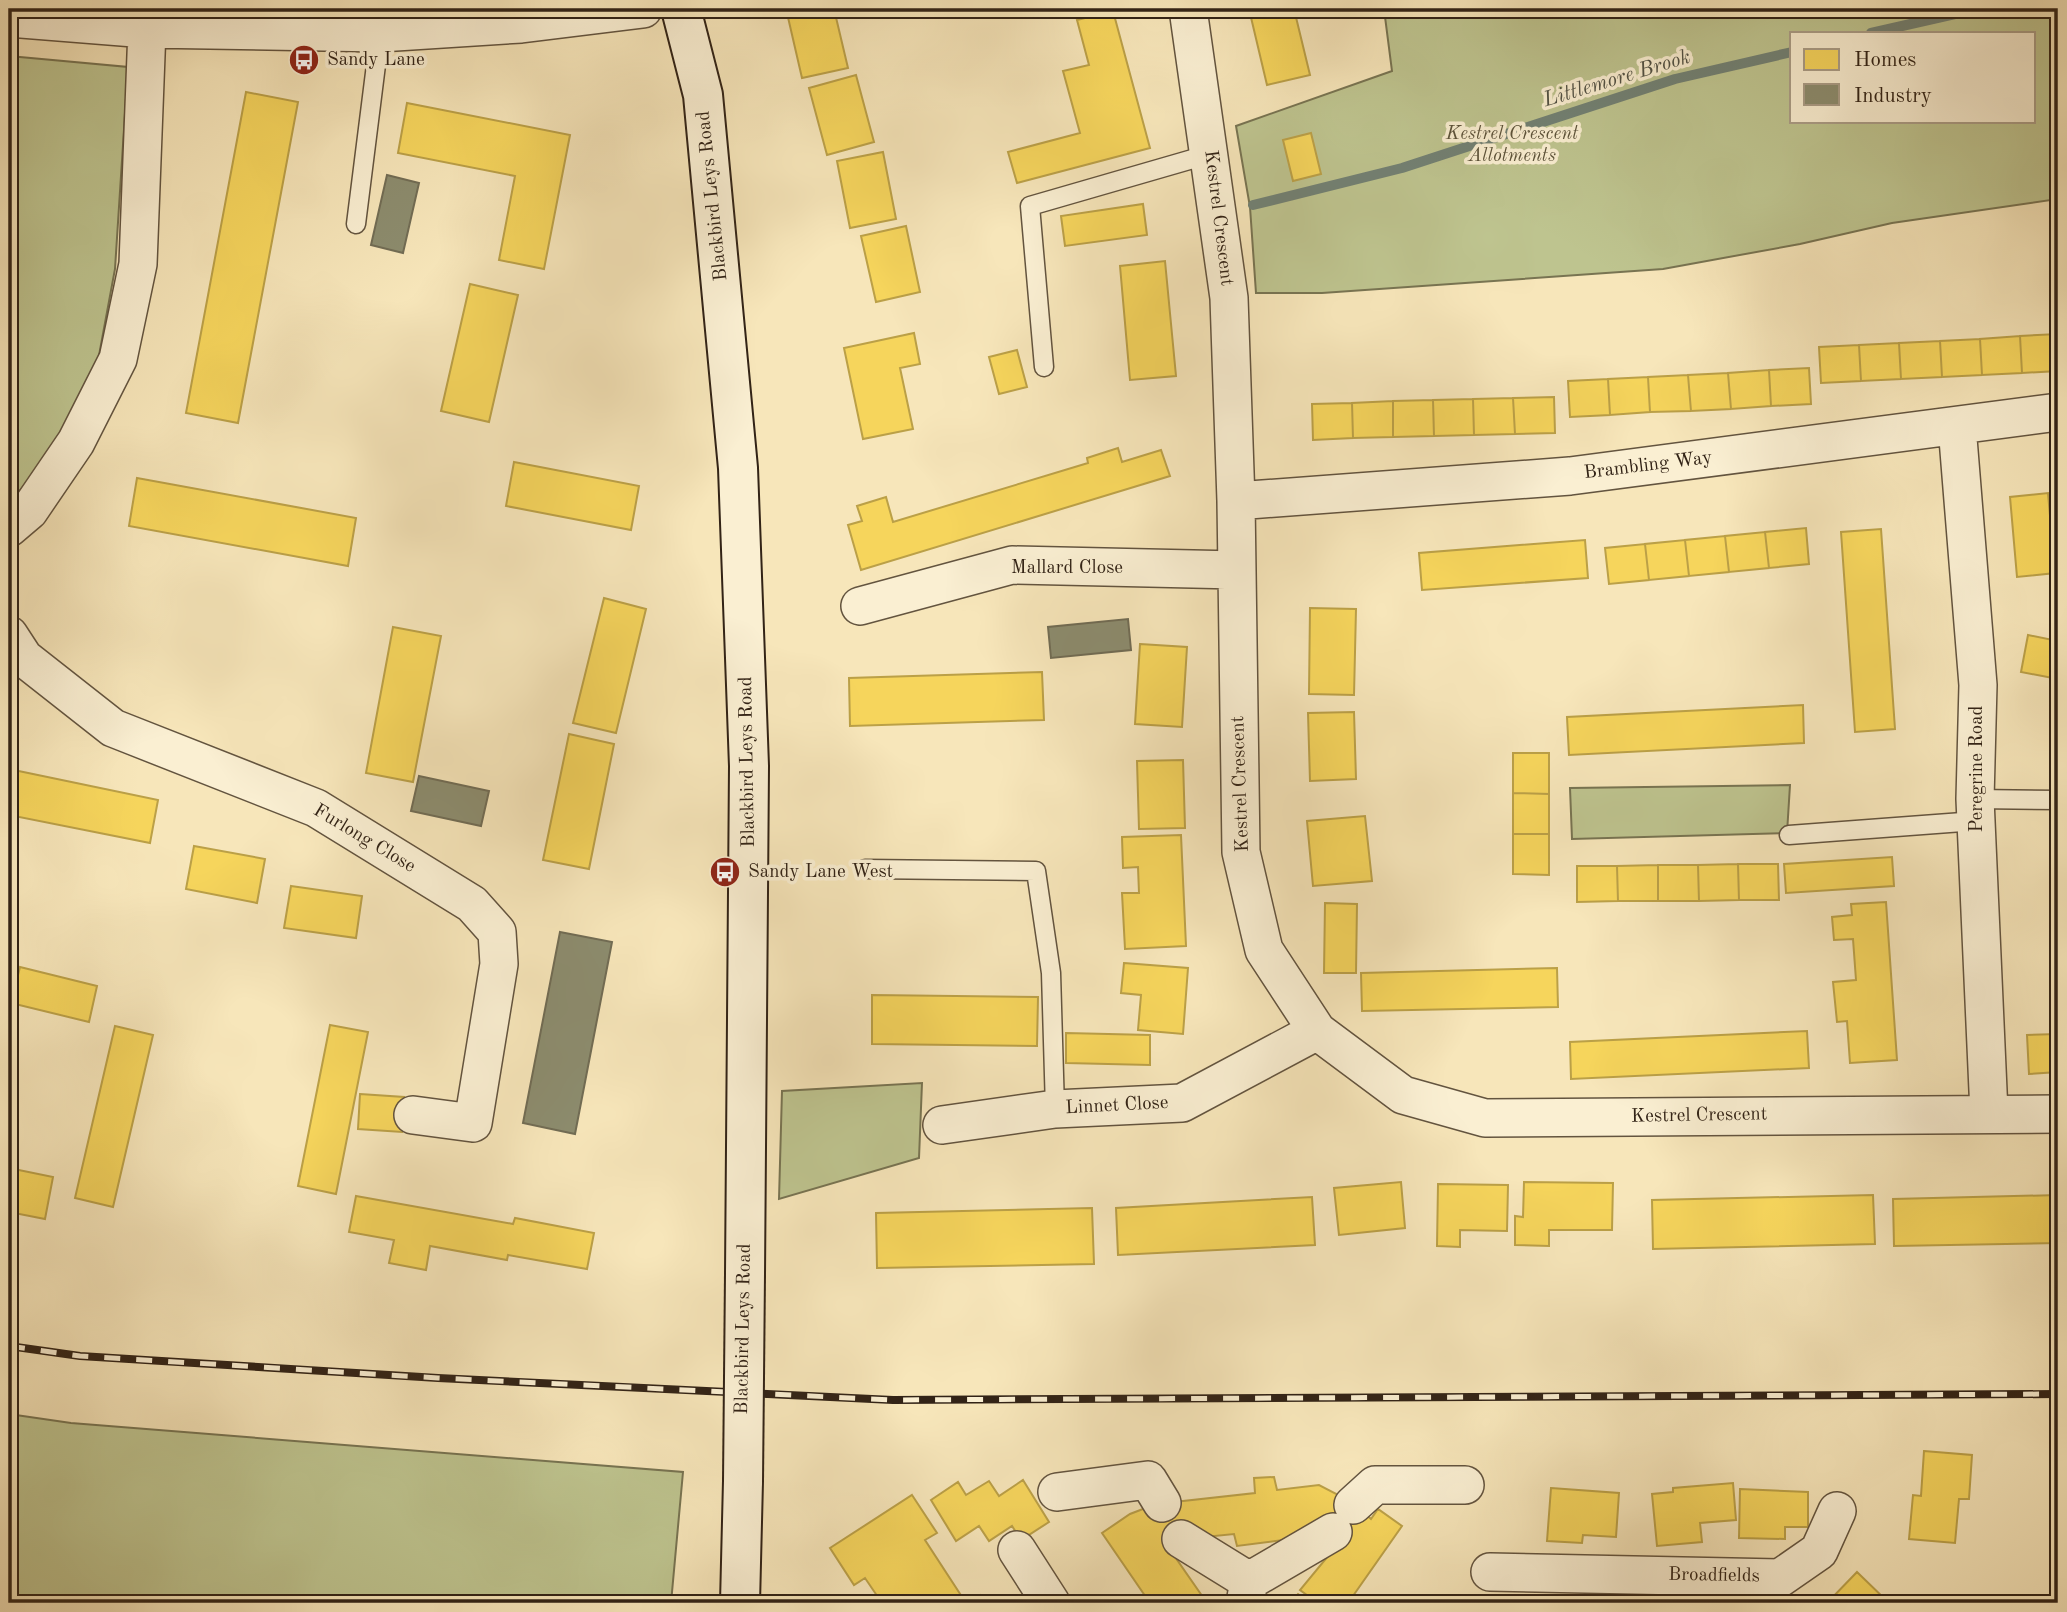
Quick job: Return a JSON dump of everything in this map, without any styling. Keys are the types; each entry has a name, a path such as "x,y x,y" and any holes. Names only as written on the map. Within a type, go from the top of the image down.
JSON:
{"street":[{"path":"9,18 147,29 306,20 380,33 521,24 643,9"},
{"name":"Blackbird Leys Road","path":"681,9 703,95 738,468 749,766 740,1603"},
{"name":"Kestrel Crescent","path":"1188,9 1229,298 1236,501 1241,852 1264,950 1317,1031 1403,1095 1485,1118 2058,1114"},
{"path":"9,528 29,511 76,442 118,359 138,264 147,29"},
{"name":"Brambling Way","path":"1236,501 1570,476 2058,412"},
{"name":"Peregrine Road","path":"1957,426 1978,685 1975,810 1989,1113"},
{"name":"Mallard Close","path":"860,606 1012,565 1237,570"},
{"name":"Furlong Close","path":"9,635 24,658 113,728 316,808 472,904 497,932 499,964 473,1123 413,1115"},
{"name":"Linnet Close","path":"942,1125 1055,1109 1182,1103 1317,1031"},
{"path":"1057,1492 1148,1479 1161,1503"},
{"path":"1181,1539 1247,1592 1343,1518 1375,1485 1465,1485"},
{"name":"Broadfields","path":"1490,1572 1597,1588 1780,1590 1819,1551 1837,1511"},
{"path":"1017,1550 1051,1603"}],"lane":[{"path":"356,224 380,33"},
{"path":"1044,366 1030,206 1210,155"},
{"path":"1789,835 2058,800"},
{"path":"865,869 1036,871 1051,973 1055,1109"}],"green space":[{"name":"Kestrel Crescent Allotments","path":"1384,9 2058,9 2058,199 1892,223 1800,244 1663,269 1322,293 1256,293 1250,207 1236,126 1392,71"},
{"path":"9,56 128,67 115,269 95,377 61,439 9,504"},
{"path":"1790,785 1787,833 1572,839 1570,788"},
{"path":"922,1083 919,1158 779,1199 782,1091"},
{"path":"9,1414 71,1423 683,1472 671,1603 9,1603"}],"building: Homes":[{"path":"804,9 834,9 848,68 802,78 787,13"},
{"path":"1249,9 1294,9 1310,75 1267,85"},
{"path":"1113,11 1150,148 1017,183 1008,152 1080,133 1063,71 1089,65 1077,20"},
{"path":"856,75 874,142 827,155 809,88"},
{"path":"246,92 298,102 238,423 186,413"},
{"path":"407,103 570,135 544,269 499,260 515,176 398,153"},
{"path":"1311,133 1321,174 1293,181 1283,140"},
{"path":"883,152 896,219 850,228 837,161"},
{"path":"1143,204 1147,235 1065,246 1061,216"},
{"path":"906,226 920,292 876,302 861,236"},
{"path":"1165,261 1176,376 1130,380 1120,266"},
{"path":"470,284 518,295 489,422 441,411"},
{"path":"914,333 920,364 900,368 913,429 863,439 844,348"},
{"path":"2058,334 2058,371 2022,373 2020,336"},
{"path":"2020,336 2022,373 1982,375 1980,339"},
{"path":"1980,339 1982,375 1942,377 1940,341"},
{"path":"1940,341 1942,377 1901,379 1899,343"},
{"path":"1899,343 1901,379 1861,381 1859,345"},
{"path":"1859,345 1861,381 1821,383 1819,347"},
{"path":"1017,350 1027,387 999,394 989,357"},
{"path":"1809,368 1811,404 1771,406 1769,370"},
{"path":"1769,370 1771,406 1731,409 1728,373"},
{"path":"1728,373 1731,409 1691,411 1688,375"},
{"path":"1688,375 1691,411 1650,412 1648,377"},
{"path":"1648,377 1650,412 1610,415 1608,379"},
{"path":"1608,379 1610,415 1570,417 1568,381"},
{"path":"1554,397 1555,433 1515,434 1513,398"},
{"path":"1513,398 1515,434 1474,435 1473,399"},
{"path":"1473,399 1474,435 1434,436 1433,400"},
{"path":"1433,400 1434,436 1393,437 1393,401"},
{"path":"1393,401 1393,437 1353,438 1352,403"},
{"path":"1352,403 1353,438 1313,440 1312,404"},
{"path":"1118,448 1122,462 1161,450 1170,476 861,570 848,525 862,521 857,506 886,497 893,522 1088,463 1087,458"},
{"path":"514,462 639,486 631,530 506,506"},
{"path":"137,478 356,518 348,566 129,526"},
{"path":"2048,493 2055,573 2017,577 2010,497"},
{"path":"1806,528 1809,564 1769,568 1765,532"},
{"path":"1881,529 1895,729 1855,732 1841,532"},
{"path":"1765,532 1769,568 1729,572 1725,536"},
{"path":"1725,536 1729,572 1689,576 1685,540"},
{"path":"1585,540 1588,578 1422,590 1419,553"},
{"path":"1685,540 1689,576 1649,580 1645,544"},
{"path":"1645,544 1649,580 1609,584 1605,548"},
{"path":"604,598 646,609 616,733 573,723"},
{"path":"1310,608 1356,609 1354,695 1309,694"},
{"path":"393,627 441,636 413,782 366,773"},
{"path":"2028,635 2058,641 2058,679 2021,672"},
{"path":"1140,644 1187,647 1182,727 1135,724"},
{"path":"1042,672 1044,720 850,726 849,678"},
{"path":"1803,705 1804,743 1569,755 1567,717"},
{"path":"1354,712 1356,779 1310,781 1308,713"},
{"path":"569,734 614,744 589,869 543,860"},
{"path":"1513,753 1549,753 1549,794 1513,793"},
{"path":"1183,760 1185,828 1139,829 1137,761"},
{"path":"9,769 158,800 150,843 9,815"},
{"path":"1513,793 1549,794 1549,834 1513,834"},
{"path":"1365,816 1372,881 1313,886 1307,821"},
{"path":"1513,834 1549,834 1549,875 1513,874"},
{"path":"1181,835 1186,946 1125,949 1122,893 1139,893 1138,867 1123,868 1122,837"},
{"path":"194,846 265,859 257,903 186,889"},
{"path":"1892,857 1894,886 1786,893 1784,864"},
{"path":"1738,864 1778,864 1779,900 1739,900"},
{"path":"1738,864 1739,900 1699,901 1698,865"},
{"path":"1658,865 1698,865 1699,901 1658,901"},
{"path":"1658,865 1658,901 1618,901 1617,866"},
{"path":"1577,866 1617,866 1618,901 1577,902"},
{"path":"291,886 362,896 356,938 284,928"},
{"path":"1886,902 1897,1060 1850,1063 1847,1021 1837,1022 1833,982 1856,980 1853,939 1834,940 1832,917 1852,915 1851,904"},
{"path":"1325,903 1357,904 1356,973 1324,973"},
{"path":"1124,963 1188,968 1183,1034 1138,1030 1141,995 1121,993"},
{"path":"20,967 97,986 89,1022 11,1003"},
{"path":"1557,968 1558,1007 1362,1011 1361,973"},
{"path":"872,995 1038,997 1037,1046 872,1044"},
{"path":"330,1025 368,1032 336,1194 298,1186"},
{"path":"115,1026 153,1035 113,1207 75,1198"},
{"path":"1807,1031 1809,1068 1571,1079 1570,1042"},
{"path":"1066,1033 1150,1035 1150,1065 1066,1063"},
{"path":"2058,1034 2058,1072 2029,1074 2027,1035"},
{"path":"360,1094 404,1097 402,1132 358,1129"},
{"path":"9,1168 53,1177 45,1219 9,1212"},
{"path":"1401,1182 1405,1228 1339,1235 1334,1188"},
{"path":"1524,1182 1613,1183 1612,1230 1549,1230 1549,1246 1515,1245 1515,1216 1523,1217"},
{"path":"1438,1184 1508,1185 1507,1231 1460,1230 1460,1247 1437,1246"},
{"path":"1873,1195 1875,1244 1653,1249 1652,1200"},
{"path":"2058,1195 2058,1243 1894,1246 1893,1199"},
{"path":"356,1196 513,1224 515,1218 594,1233 587,1269 508,1255 507,1260 430,1246 426,1270 389,1263 394,1240 349,1232"},
{"path":"1312,1197 1315,1245 1118,1255 1116,1208"},
{"path":"1092,1208 1094,1264 877,1268 876,1213"},
{"path":"1924,1451 1972,1455 1969,1499 1959,1499 1955,1543 1909,1539 1913,1495 1921,1496"},
{"path":"1274,1477 1277,1490 1319,1485 1350,1501 1371,1519 1378,1509 1402,1526 1348,1603 1318,1603 1300,1590 1343,1538 1320,1525 1303,1528 1298,1538 1237,1546 1234,1534 1164,1541 1207,1603 1150,1603 1102,1533 1130,1514 1156,1504 1255,1493 1254,1478"},
{"path":"1023,1480 1049,1522 1021,1540 1012,1526 989,1541 979,1526 956,1541 931,1500 958,1482 966,1495 989,1481 999,1496"},
{"path":"1733,1483 1736,1520 1700,1523 1702,1542 1657,1546 1652,1494 1673,1492 1673,1488"},
{"path":"1551,1488 1619,1493 1616,1537 1583,1535 1582,1543 1547,1541"},
{"path":"1740,1489 1808,1492 1808,1527 1785,1527 1785,1539 1739,1538"},
{"path":"912,1495 937,1533 925,1540 966,1603 882,1603 865,1578 854,1585 830,1548"},
{"path":"1857,1572 1889,1603 1827,1603"},
{"path":"1298,1594 1310,1603 1290,1603"},
{"path":"980,1595 985,1603 967,1603"},
{"path":"1530,1596 1539,1603 1524,1603"}],"building: Industry":[{"path":"387,175 419,183 403,253 371,245"},
{"path":"1128,619 1131,650 1051,658 1048,627"},
{"path":"419,776 489,791 481,826 411,811"},
{"path":"560,932 612,942 575,1134 523,1123"}],"waterway":[{"name":"Littlemore Brook","path":"1875,32 1977,9"},
{"name":"Littlemore Brook","path":"1253,205 1402,168 1675,79 1790,52"}],"railway":[{"path":"9,1346 80,1356 438,1378 893,1400 2058,1394"}],"place":[{"name":"Sandy Lane","path":"304,60"},
{"name":"Sandy Lane West","path":"725,872"}]}
